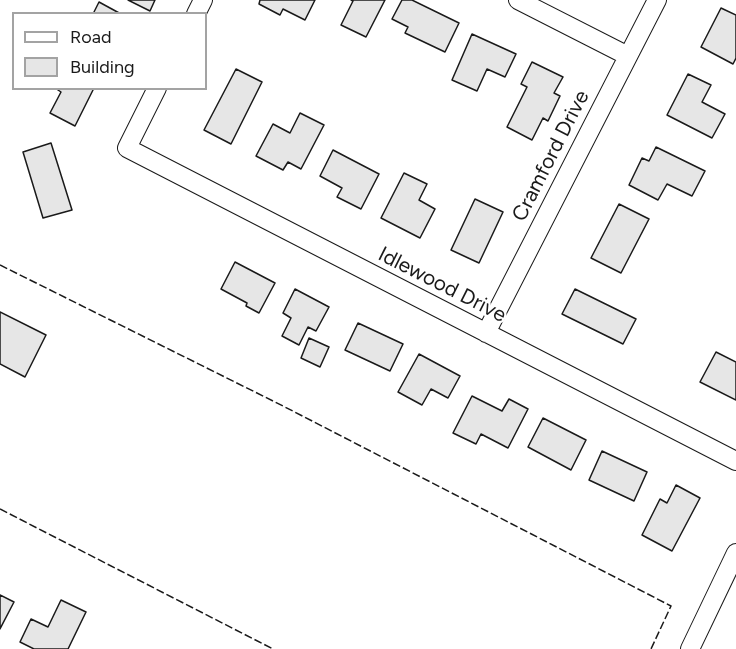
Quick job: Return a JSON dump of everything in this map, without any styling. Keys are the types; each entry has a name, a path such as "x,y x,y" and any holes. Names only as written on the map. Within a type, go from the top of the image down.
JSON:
{"street":[{"path":"518,0 628,56"},
{"name":"Cramford Drive","path":"486,333 657,0"},
{"name":"Idlewood Drive","path":"156,90 127,148 736,461"},
{"path":"690,649 736,553"}],"building":[{"path":"128,0 155,0 150,11"},
{"path":"260,0 315,0 305,20 283,9 280,15 259,4"},
{"path":"351,0 385,0 366,37 341,25 353,1"},
{"path":"402,0 412,0 459,23 445,52 405,33 408,27 392,19"},
{"path":"99,2 117,12 94,12"},
{"path":"721,8 736,15 736,58 733,64 701,47"},
{"path":"472,34 516,54 505,77 487,69 477,91 452,80"},
{"path":"532,62 563,77 554,93 560,96 548,121 543,118 532,140 507,127 527,87 521,84"},
{"path":"236,69 262,82 231,144 204,130"},
{"path":"688,74 711,85 702,102 725,114 712,138 667,115"},
{"path":"58,90 93,90 75,126 50,113 61,92"},
{"path":"300,113 324,125 301,169 288,162 283,170 256,156 273,124 290,133"},
{"path":"51,143 72,210 43,218 23,152"},
{"path":"656,147 705,171 692,196 667,184 658,200 629,185 642,158 649,161"},
{"path":"333,150 379,174 361,209 337,197 342,188 320,176"},
{"path":"404,173 427,184 419,200 435,209 420,238 381,218"},
{"path":"475,199 503,212 479,263 451,250"},
{"path":"619,204 649,219 621,273 591,258"},
{"path":"235,262 275,283 259,313 246,306 247,303 221,289"},
{"path":"295,289 329,307 316,331 308,327 299,345 282,336 291,318 283,313"},
{"path":"575,289 636,319 623,344 562,314"},
{"path":"0,312 46,335 25,377 0,364"},
{"path":"358,323 403,344 390,371 345,350"},
{"path":"309,338 329,347 320,367 301,358"},
{"path":"716,352 736,362 736,400 700,382"},
{"path":"419,354 460,376 448,398 431,389 422,405 398,392"},
{"path":"472,396 502,411 509,399 528,409 508,448 481,434 476,444 453,433"},
{"path":"543,418 586,440 571,470 528,447"},
{"path":"602,451 647,472 634,501 589,480"},
{"path":"676,485 700,498 672,551 642,535 660,499 667,503"},
{"path":"0,595 14,602 0,629"},
{"path":"61,600 86,612 68,649 34,649 20,642 31,619 48,627"}],"fence":[{"path":"0,265 283,406 671,606 651,649"},
{"path":"0,509 273,649"}]}
